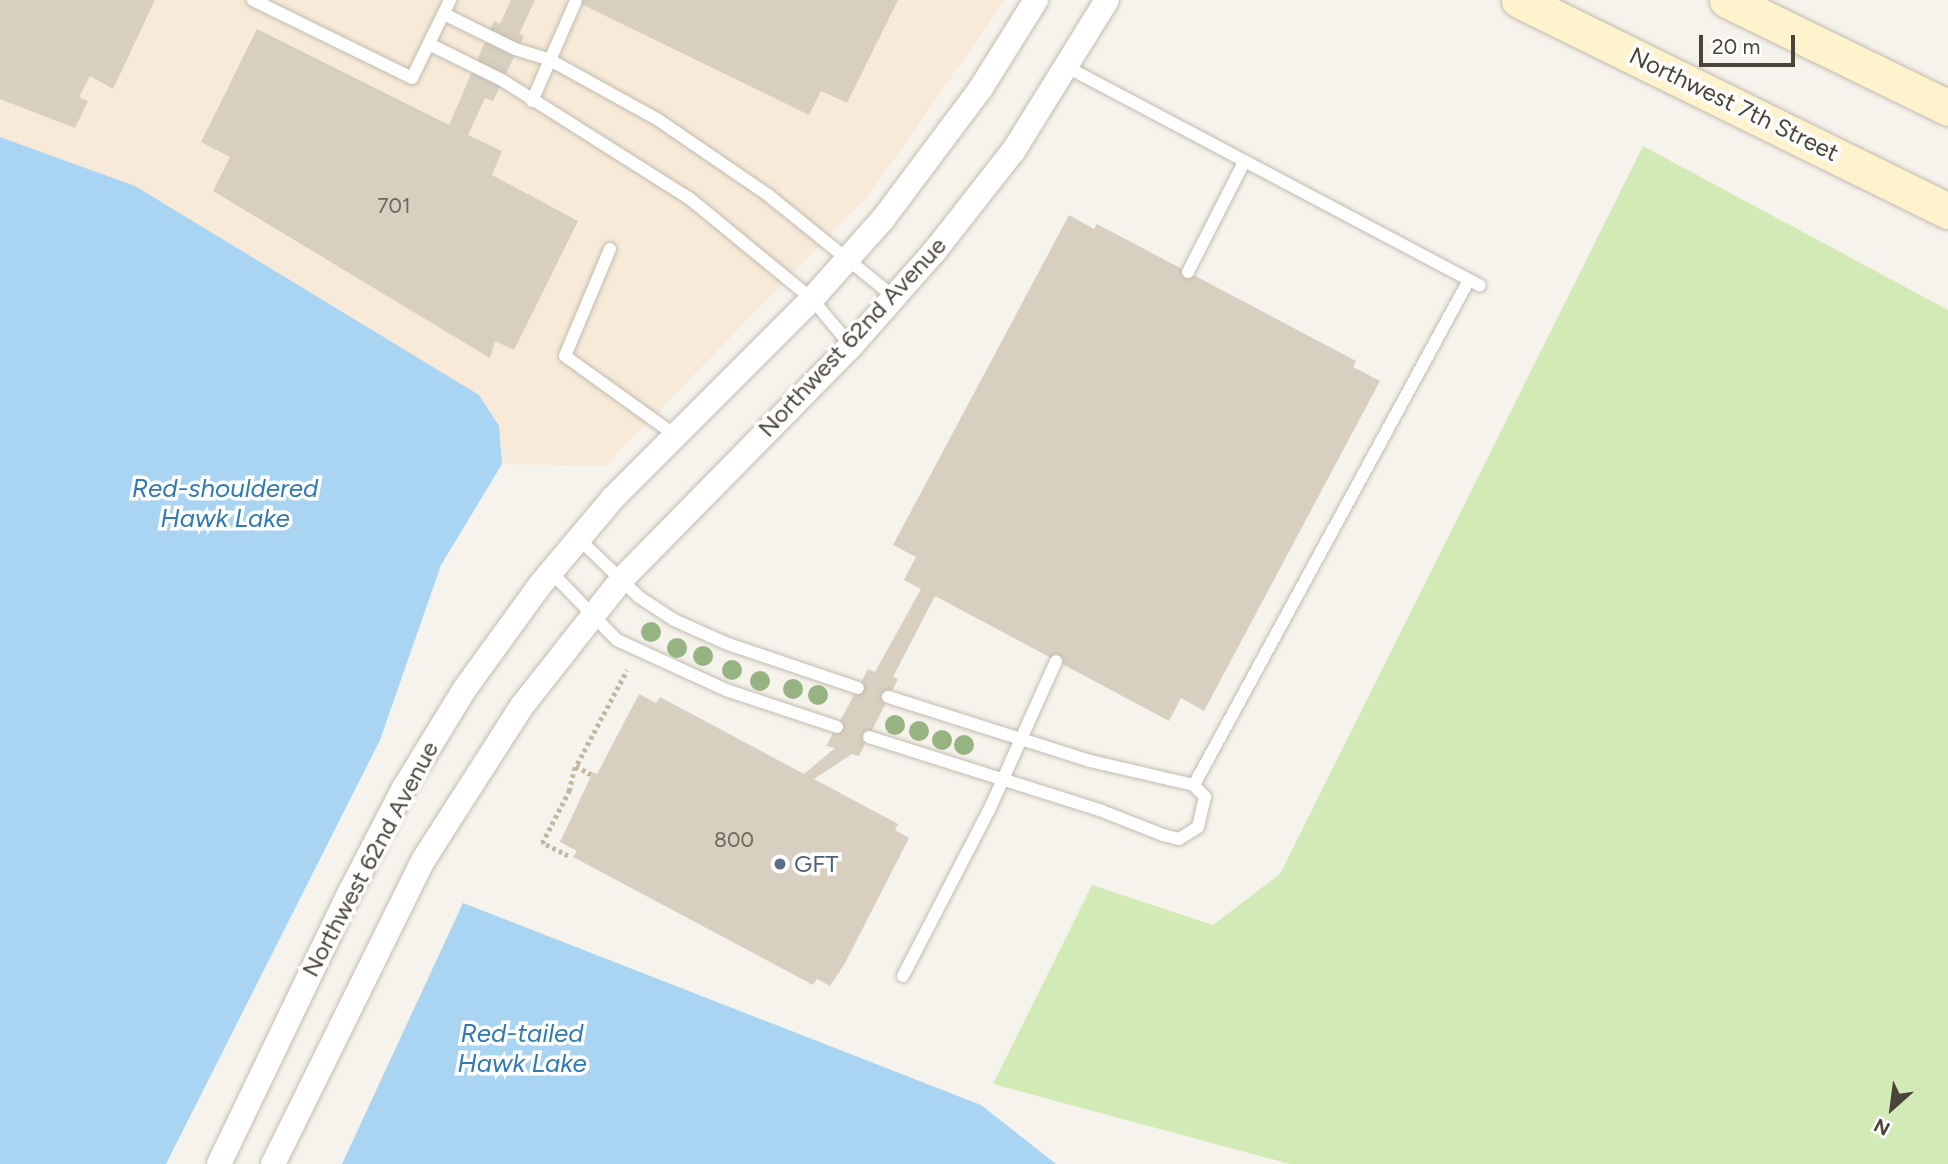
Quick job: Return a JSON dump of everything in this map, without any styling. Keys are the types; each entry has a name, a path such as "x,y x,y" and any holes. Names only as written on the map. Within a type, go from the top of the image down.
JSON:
{"main road":[{"name":"Northwest 7th Street","path":"1519,0 1948,211"},
{"path":"1727,0 1948,108"}],"street":[{"name":"Northwest 62nd Avenue","path":"219,1164 404,788 464,690 551,572 579,539 675,435 812,299 850,257 954,124 1036,0"},
{"name":"Northwest 62nd Avenue","path":"273,1164 424,859 487,757 590,615 622,579 895,298 1014,150 1107,0"}],"lane":[{"path":"253,0 412,78 450,0"},
{"path":"532,100 576,1"},
{"path":"444,14 515,49 550,60 717,158 850,257 895,298"},
{"path":"429,44 532,100 690,198 812,299 851,346"},
{"path":"1067,67 1475,283 1194,785"},
{"path":"1188,272 1244,162"},
{"path":"610,249 565,356 675,435"},
{"path":"579,539 660,612 708,636 858,688"},
{"path":"551,572 590,615 618,640 684,673 837,727"},
{"path":"903,976 1003,779 1056,660"},
{"path":"869,737 1179,839 1198,827 1205,797 1194,785 1021,739 888,697"}],"path":[{"path":"568,856 542,843 569,791 576,766 626,670"},
{"path":"576,766 592,775"}],"shaded area":[{"path":"0,0 1005,0 869,195 605,466 502,464 499,427 135,186 0,137"}],"green space":[{"path":"1643,146 1948,310 1948,1164 1290,1164 993,1084 1092,885 1213,925 1280,874"}],"water":[{"name":"Red-shouldered Hawk Lake","path":"0,137 135,186 479,395 499,426 502,464 441,565 380,740 166,1164 0,1164"},
{"name":"Red-tailed Hawk Lake","path":"463,903 981,1105 1056,1164 342,1164"}],"building":[{"path":"0,0 155,0 113,89 90,76 79,97 88,101 75,128 0,99"},
{"path":"511,0 535,0 519,34 524,36 493,101 485,98 468,135 502,151 492,175 578,221 514,350 495,341 490,358 213,191 230,157 201,142 257,29 449,125 494,21 500,24"},
{"path":"573,0 898,0 847,103 821,91 809,115"},
{"path":"1069,215 1094,229 1097,224 1356,361 1353,367 1380,381 1204,711 1181,698 1169,721 935,596 893,677 898,679 859,756 852,754 814,779 898,824 895,830 909,838 844,965 830,986 817,979 813,985 573,857 577,851 560,842 593,772 597,774 639,694 656,703 660,697 804,774 835,748 826,746 868,669 875,672 921,589 904,580 916,557 893,545"}],"place":[{"name":"GFT","path":"780,864"}]}
